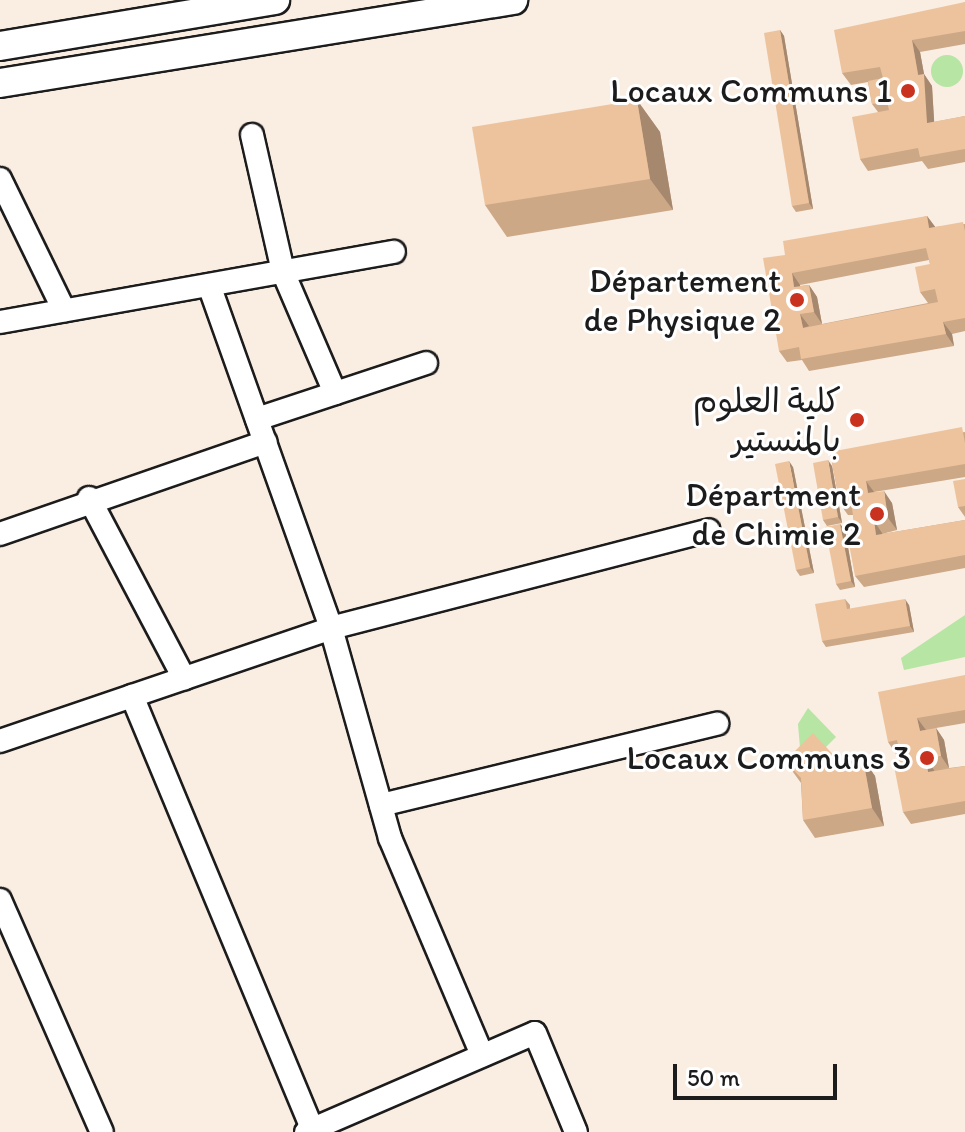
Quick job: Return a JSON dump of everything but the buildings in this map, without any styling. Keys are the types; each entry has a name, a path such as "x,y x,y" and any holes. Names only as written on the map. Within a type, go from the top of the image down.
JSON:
{"main road":[{"path":"0,46 275,0"},
{"path":"0,83 513,0"}],"street":[{"path":"252,135 283,272 335,393"},
{"path":"0,179 64,310"},
{"path":"0,322 394,252"},
{"path":"209,285 331,628 381,805 482,1055"},
{"path":"257,419 426,363"},
{"path":"0,534 89,498 265,442"},
{"path":"89,498 184,678"},
{"path":"0,741 331,628 709,530"},
{"path":"132,696 309,1131 528,1035 542,1037 576,1132"},
{"path":"381,805 717,724"},
{"path":"0,900 102,1132"}],"green space":[{"path":"947,55 958,60 963,71 958,82 947,87 936,82 931,71 936,60"},
{"path":"965,615 965,657 904,670 901,658"},
{"path":"808,708 836,737 802,771 798,724"}],"place":[{"name":"Locaux Communs 1","path":"908,91"},
{"name":"Département de Physique 2","path":"797,300"},
{"name":"كلية العلوم بالمنستير","path":"857,420"},
{"name":"Départment de Chimie 2","path":"877,514"},
{"name":"Locaux Communs 3","path":"927,758"}]}
